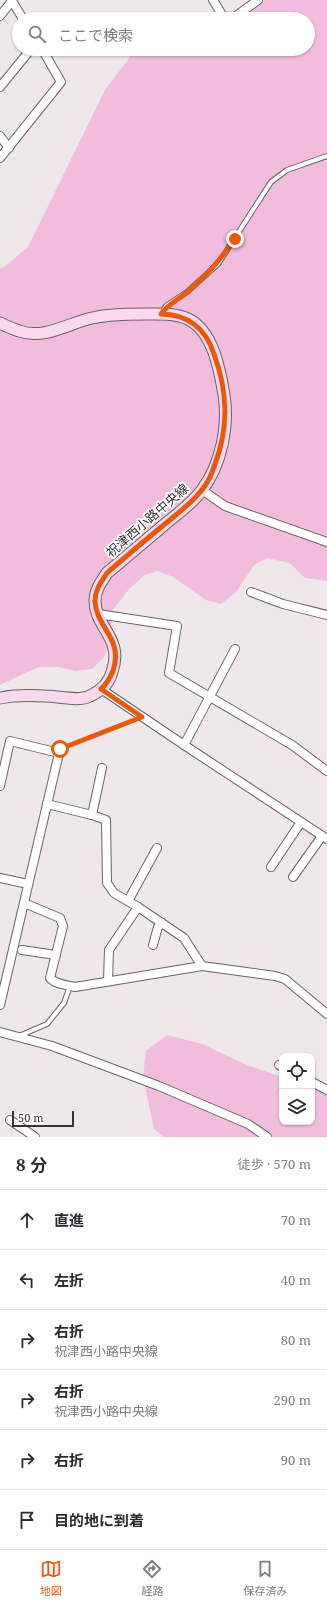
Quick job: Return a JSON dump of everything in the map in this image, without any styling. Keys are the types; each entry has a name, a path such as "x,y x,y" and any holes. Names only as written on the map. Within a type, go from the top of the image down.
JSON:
{"main road":[{"name":"祝津西小路中央線","path":"0,323 20,332 31,334 43,333 93,318 135,314 161,314 188,319 198,326 211,344 222,380 225,406 224,433 213,471 202,490 189,504 107,573 99,584 96,595 98,614 114,646 116,656 112,674 108,682 101,689 84,698 15,695 0,698"}],"street":[{"path":"213,0 220,12"},
{"path":"242,12 258,0"},
{"path":"0,16 12,1 19,12"},
{"path":"0,87 25,56"},
{"path":"0,158 61,82 46,56"},
{"path":"0,136 9,148"},
{"path":"202,490 225,506 327,542"},
{"path":"251,592 283,604 327,615"},
{"path":"98,614 177,626 169,673 292,745 327,771"},
{"path":"184,745 235,649"},
{"path":"101,689 324,837 293,877"},
{"path":"0,786 10,741 59,751 0,1005"},
{"path":"92,815 102,768"},
{"path":"47,804 106,820 106,883 114,893 138,907 184,938 202,966"},
{"path":"271,867 301,822"},
{"path":"128,901 157,848"},
{"path":"0,878 28,884"},
{"path":"24,903 60,918 63,926 50,978 52,980 75,987 202,966 280,977 285,979 327,1014"},
{"path":"108,981 109,950 138,907"},
{"path":"153,945 158,927 162,923"},
{"path":"22,950 56,955"},
{"path":"0,1032 18,1036 58,1049 159,1086 248,1124 268,1137"},
{"path":"315,1084 327,1090"},
{"path":"10,1120 35,1137"}],"lane":[{"path":"161,314 166,306 187,292 218,264 271,182 288,170 327,156"},
{"path":"18,1036 47,1024 64,1003 70,986"}],"path":[{"path":"59,751 142,717"}],"shaded area":[{"path":"262,0 327,0 327,581 305,578 290,563 267,558 254,565 237,591 221,604 206,600 173,577 158,571 145,575 130,588 112,611 110,642 104,657 92,669 76,671 58,667 40,667 0,685 0,268 4,267 28,247 105,90 131,56 315,56 315,12 228,12 254,5"},
{"path":"167,1035 202,1044 247,1065 279,1076 279,1125 315,1125 315,1089 327,1093 327,1137 164,1137 154,1129 143,1077 146,1051"}],"route":[{"path":"60,749 142,717 101,689 108,682 112,674 116,656 114,646 98,614 95,601 96,595 99,584 107,573 189,504 202,490 213,471 224,433 226,419 225,399 217,362 211,344 198,326 188,319 161,314 166,306 187,292 218,264 235,239"}]}
